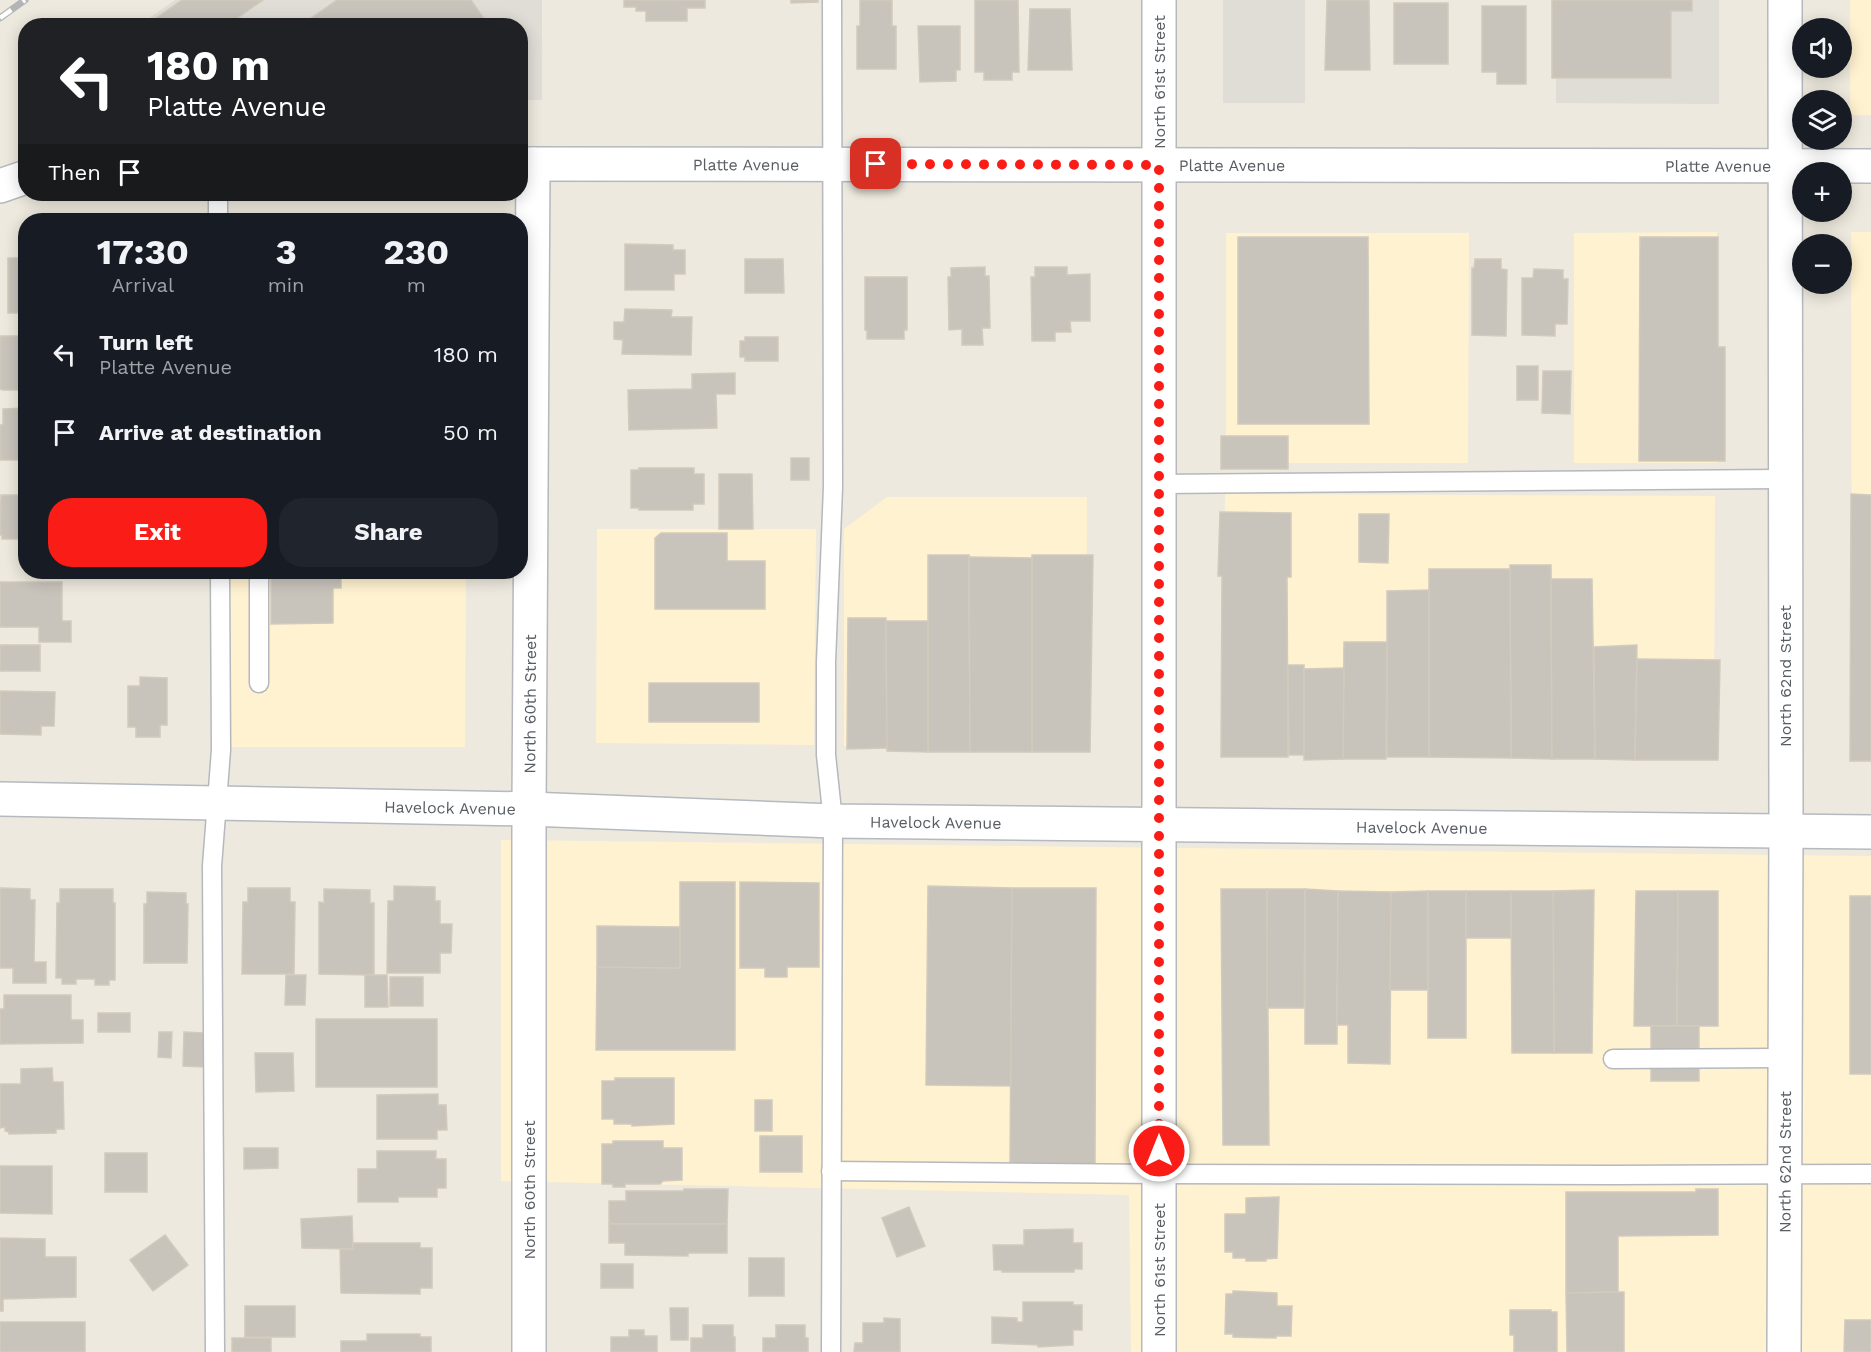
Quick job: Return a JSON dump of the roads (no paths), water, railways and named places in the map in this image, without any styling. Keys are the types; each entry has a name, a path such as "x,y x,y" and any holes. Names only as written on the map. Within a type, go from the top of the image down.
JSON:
{"street":[{"name":"North 61st Street","path":"1159,0 1159,1352"},
{"name":"North 62nd Street","path":"1784,1352 1785,0"},
{"name":"Platte Avenue","path":"528,164 1871,166"},
{"path":"0,186 18,180"},
{"name":"North 60th Street","path":"528,486 529,1352"},
{"name":"Havelock Avenue","path":"0,799 529,809 833,821 1871,832"}],"lane":[{"path":"831,1352 833,821 826,755 826,662 833,487 832,0"},
{"path":"1160,484 1785,479"},
{"path":"215,1352 212,866 221,739 220,579"},
{"path":"259,579 259,683"},
{"path":"1614,1059 1785,1058"},
{"path":"831,1171 1159,1174 1871,1174"}],"railway":[{"path":"0,18 25,0"}]}
